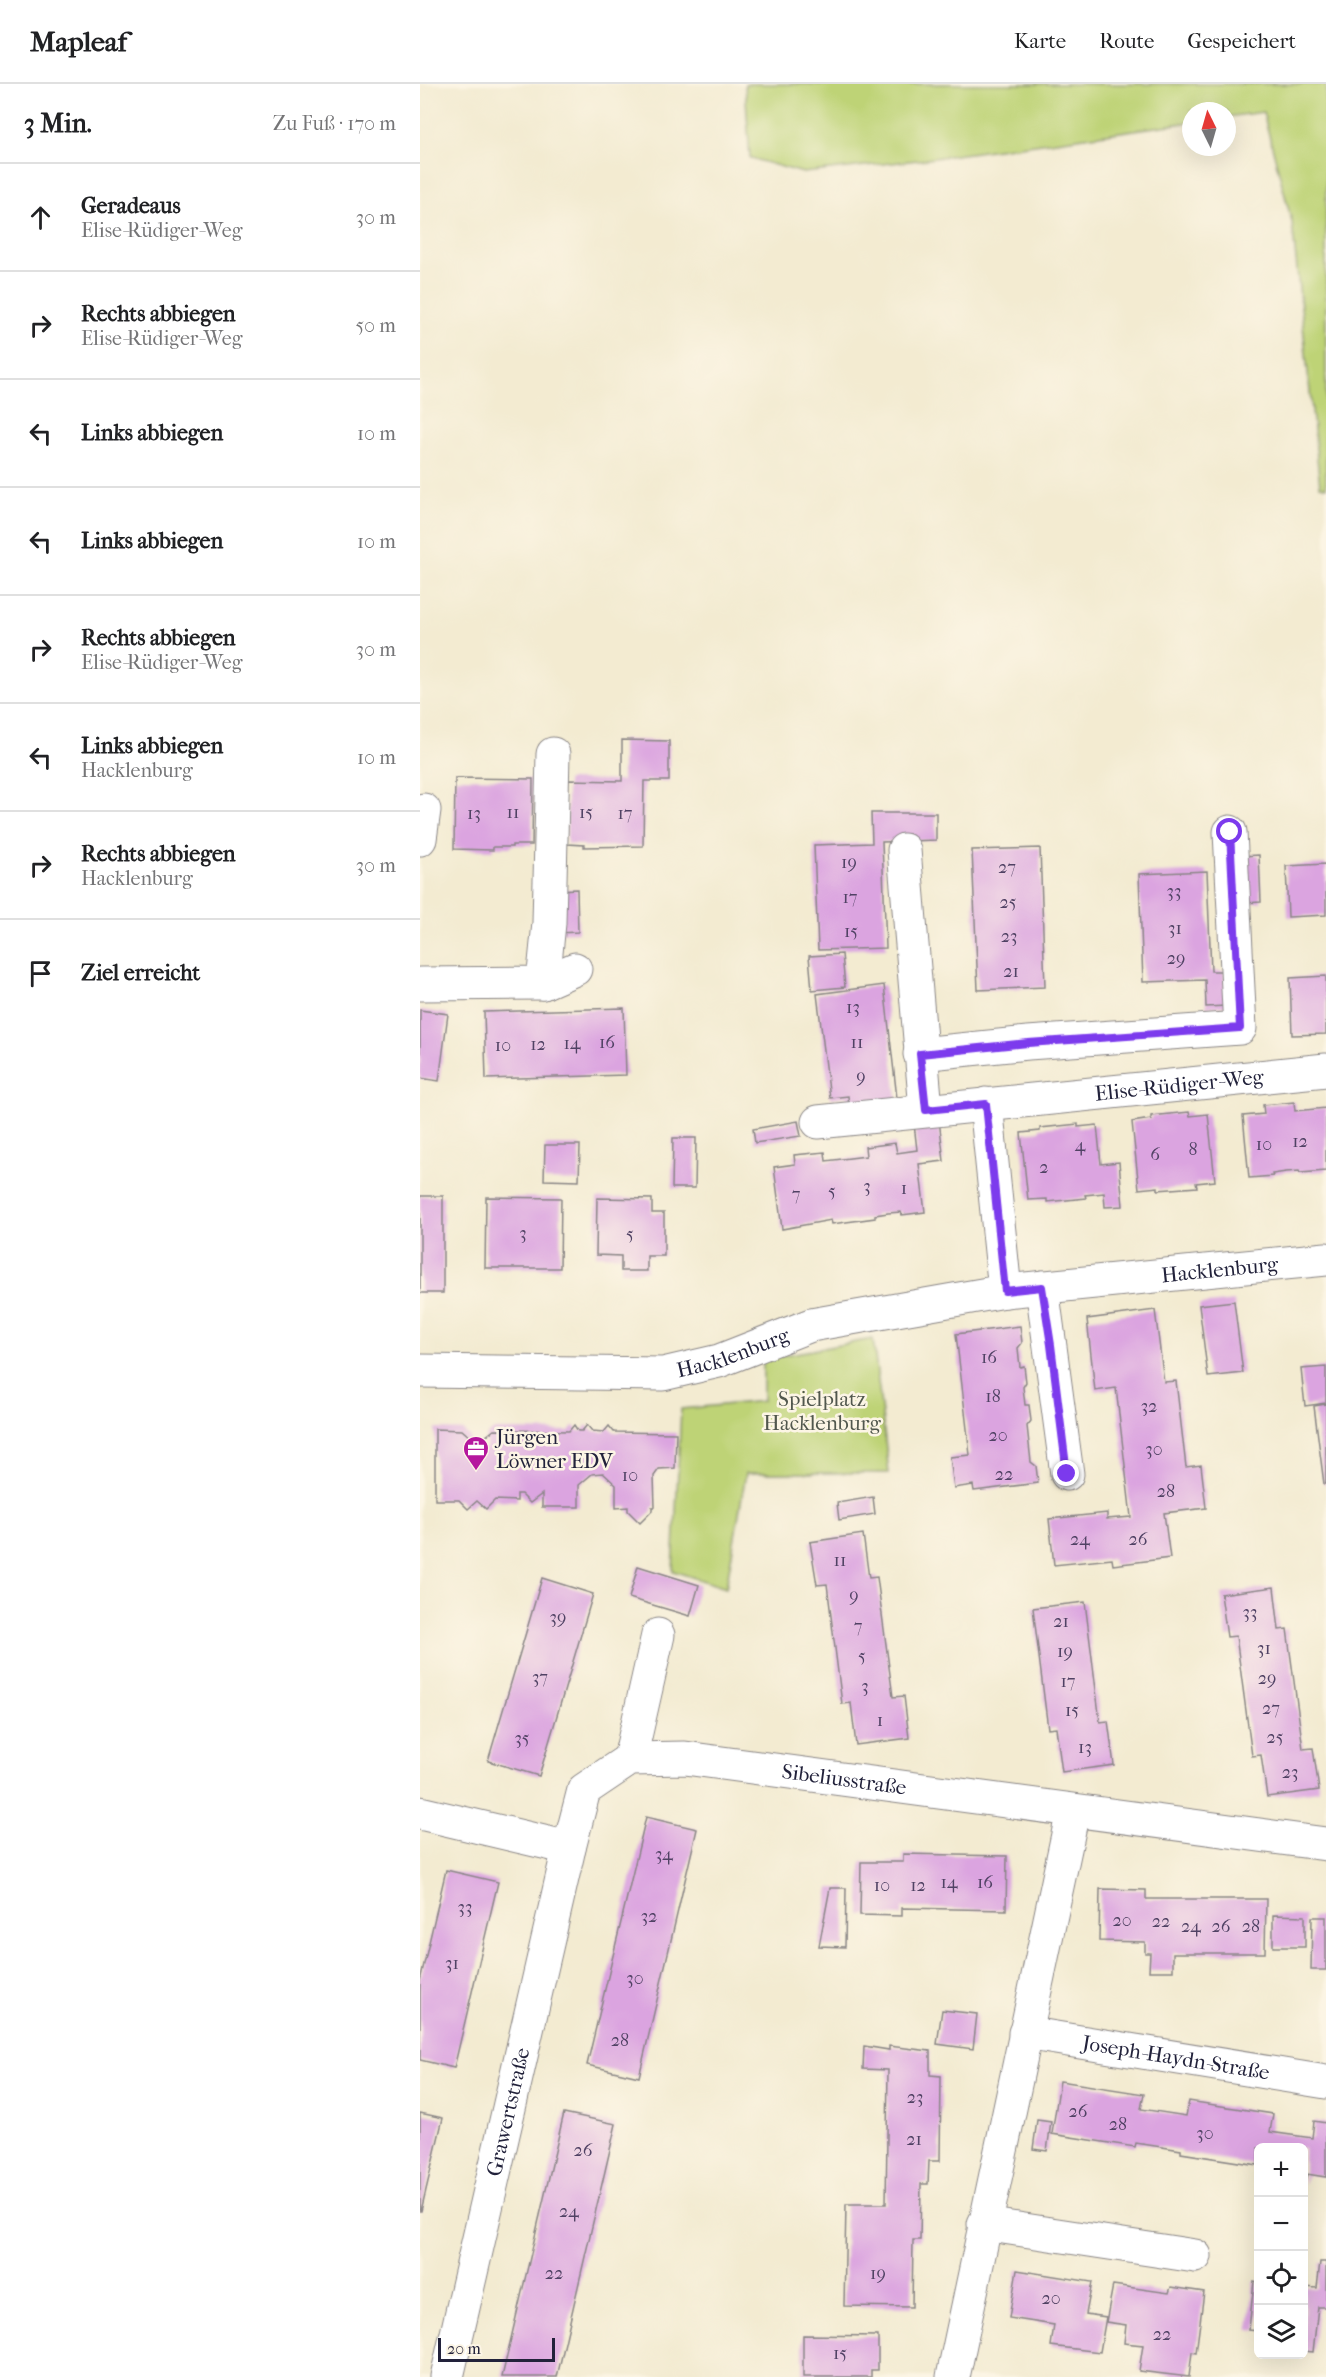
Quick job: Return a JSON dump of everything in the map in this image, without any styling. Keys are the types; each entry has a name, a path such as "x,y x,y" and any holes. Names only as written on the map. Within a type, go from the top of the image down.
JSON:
{"street":[{"path":"543,983 549,923 553,754"},
{"path":"920,1054 1028,1043 1240,1028 1230,832"},
{"path":"904,850 926,1110"},
{"path":"420,984 543,983 575,969"},
{"name":"Elise-Rüdiger-Weg","path":"818,1122 1326,1070"},
{"path":"986,1104 1005,1291"},
{"name":"Hacklenburg","path":"420,1371 663,1374 719,1361 811,1325 1005,1291 1326,1259"},
{"path":"1042,1287 1067,1474"},
{"path":"420,1813 569,1848 585,1790 630,1759 658,1635"},
{"name":"Sibeliusstraße","path":"630,1759 686,1758 1326,1844"},
{"path":"953,2377 1073,1811"},
{"name":"Grawertstraße","path":"447,2377 569,1848"},
{"name":"Joseph-Haydn-Straße","path":"1025,2033 1326,2082"},
{"path":"984,2224 1196,2256"}],"green space":[{"path":"745,84 1326,84 1326,487 1320,486 1292,222 1263,112 1236,116 1236,102 1182,102 1182,123 927,159 803,173 750,158"},
{"name":"Spielplatz Hacklenburg","path":"873,1339 889,1473 746,1473 726,1588 673,1571 681,1409 763,1401 763,1359"}],"building":[{"path":"622,740 669,741 669,781 644,781 643,846 584,847 584,845 567,844 567,780 622,781"},
{"path":"455,778 533,779 532,845 493,847 493,850 454,849"},
{"path":"871,813 936,813 936,840 882,842 886,948 818,950 814,845 872,843"},
{"path":"1040,848 1045,987 978,990 972,850"},
{"path":"1259,855 1261,902 1244,903 1242,856"},
{"path":"1326,864 1326,915 1288,917 1286,866"},
{"path":"1207,871 1211,971 1224,971 1226,1006 1206,1007 1205,980 1143,982 1139,874"},
{"path":"577,889 578,932 557,933 557,890"},
{"path":"842,954 845,987 812,990 809,956"},
{"path":"1326,976 1326,1034 1292,1035 1290,978"},
{"path":"884,985 898,1107 850,1114 848,1096 830,1098 817,994"},
{"path":"624,1008 626,1075 486,1079 484,1012"},
{"path":"420,1010 448,1014 439,1081 420,1078"},
{"path":"1294,1102 1295,1111 1326,1108 1326,1171 1286,1172 1272,1174 1273,1176 1249,1178 1243,1116 1264,1114 1263,1105"},
{"path":"1189,1112 1190,1116 1208,1114 1215,1181 1196,1183 1197,1187 1139,1189 1132,1122 1151,1119 1151,1116"},
{"path":"939,1120 944,1161 919,1164 925,1212 902,1215 901,1212 888,1213 875,1215 875,1218 832,1224 831,1220 782,1229 774,1167 795,1164 794,1155 825,1152 826,1161 866,1156 865,1147 895,1143 897,1153 917,1150 914,1124"},
{"path":"798,1121 801,1136 755,1143 753,1129"},
{"path":"1078,1124 1078,1127 1097,1125 1101,1164 1119,1162 1123,1206 1105,1207 1104,1193 1085,1195 1086,1198 1047,1202 1047,1199 1028,1200 1021,1133 1040,1131 1040,1128"},
{"path":"673,1138 696,1138 695,1188 672,1188"},
{"path":"545,1145 580,1145 579,1181 544,1180"},
{"path":"420,1196 443,1196 443,1293 420,1293"},
{"path":"486,1197 561,1198 560,1268 485,1268"},
{"path":"597,1198 652,1199 652,1213 664,1213 664,1256 647,1256 647,1271 621,1271 621,1256 596,1255"},
{"path":"1234,1301 1243,1373 1208,1377 1199,1305"},
{"path":"1155,1310 1164,1382 1176,1381 1186,1467 1201,1465 1206,1508 1164,1513 1170,1558 1113,1565 1112,1559 1054,1565 1049,1519 1107,1513 1107,1519 1131,1517 1116,1388 1095,1391 1087,1319"},
{"path":"1020,1326 1022,1343 1018,1348 1020,1367 1024,1366 1025,1405 1029,1405 1031,1421 1027,1426 1031,1462 1036,1466 1038,1483 974,1491 973,1485 954,1488 950,1457 970,1455 956,1334"},
{"path":"1326,1367 1326,1403 1305,1406 1301,1369"},
{"path":"1326,1404 1326,1484 1324,1484 1314,1406"},
{"path":"574,1425 578,1431 582,1431 587,1425 592,1431 604,1432 609,1426 614,1432 676,1433 675,1468 659,1469 654,1476 655,1507 652,1507 652,1511 640,1523 628,1511 628,1507 616,1508 616,1485 603,1473 592,1474 579,1485 579,1507 542,1507 542,1494 530,1503 521,1494 517,1494 517,1501 495,1500 486,1509 477,1501 468,1509 459,1500 435,1500 435,1429 462,1430 470,1437 470,1449 486,1449 486,1436 494,1430 569,1431"},
{"path":"873,1497 875,1514 839,1520 837,1503"},
{"path":"863,1534 869,1578 877,1577 893,1697 904,1696 909,1738 856,1745 851,1703 842,1704 827,1584 817,1585 810,1542"},
{"path":"638,1566 699,1585 690,1616 629,1598"},
{"path":"542,1578 593,1594 539,1776 488,1761"},
{"path":"1274,1587 1279,1630 1287,1629 1303,1749 1313,1748 1319,1790 1267,1797 1261,1755 1252,1756 1236,1636 1227,1637 1221,1594"},
{"path":"1085,1602 1100,1722 1108,1721 1114,1765 1062,1772 1056,1728 1048,1729 1033,1608"},
{"path":"646,1817 697,1829 639,2077 587,2065"},
{"path":"903,1854 1007,1856 1006,1910 902,1908 902,1916 860,1915 861,1862 903,1862"},
{"path":"446,1870 498,1882 454,2068 420,2060 420,1981"},
{"path":"830,1888 846,1888 845,1947 819,1946"},
{"path":"1100,1889 1146,1890 1146,1899 1266,1899 1265,1953 1173,1953 1173,1971 1149,1971 1150,1953 1145,1953 1145,1942 1099,1941"},
{"path":"1273,1915 1305,1916 1305,1947 1273,1947"},
{"path":"1312,1917 1326,1917 1326,1970 1311,1970"},
{"path":"942,2010 977,2014 973,2049 937,2044"},
{"path":"864,2046 889,2050 889,2046 930,2051 930,2075 941,2076 940,2161 929,2161 928,2184 921,2184 920,2240 913,2240 912,2307 844,2306 846,2204 886,2204 888,2070 863,2069"},
{"path":"1060,2081 1144,2094 1141,2109 1186,2116 1189,2101 1273,2114 1270,2132 1312,2138 1314,2121 1326,2123 1326,2177 1308,2174 1308,2143 1254,2143 1254,2164 1181,2153 1181,2150 1136,2143 1135,2147 1052,2134"},
{"path":"420,2113 443,2118 421,2211 420,2211"},
{"path":"564,2113 616,2124 557,2377 502,2377"},
{"path":"1037,2120 1051,2122 1047,2151 1033,2149"},
{"path":"1320,2262 1326,2262 1326,2307 1318,2307 1313,2352 1308,2351 1308,2287 1317,2288"},
{"path":"1017,2270 1092,2282 1086,2314 1106,2317 1100,2352 1051,2346 1054,2325 1009,2318"},
{"path":"1254,2281 1254,2331 1249,2330"},
{"path":"1113,2285 1169,2293 1171,2287 1204,2292 1196,2353 1192,2352 1189,2377 1139,2371 1143,2345 1124,2343 1126,2325 1106,2322"},
{"path":"803,2335 878,2336 878,2370 871,2370 871,2377 803,2377"}],"place":[{"name":"Jürgen Löwner EDV","path":"476,1472"}],"route":[{"path":"1067,1474 1042,1287 1005,1291 986,1104 926,1110 920,1054 1028,1043 1240,1028 1230,832"}]}
